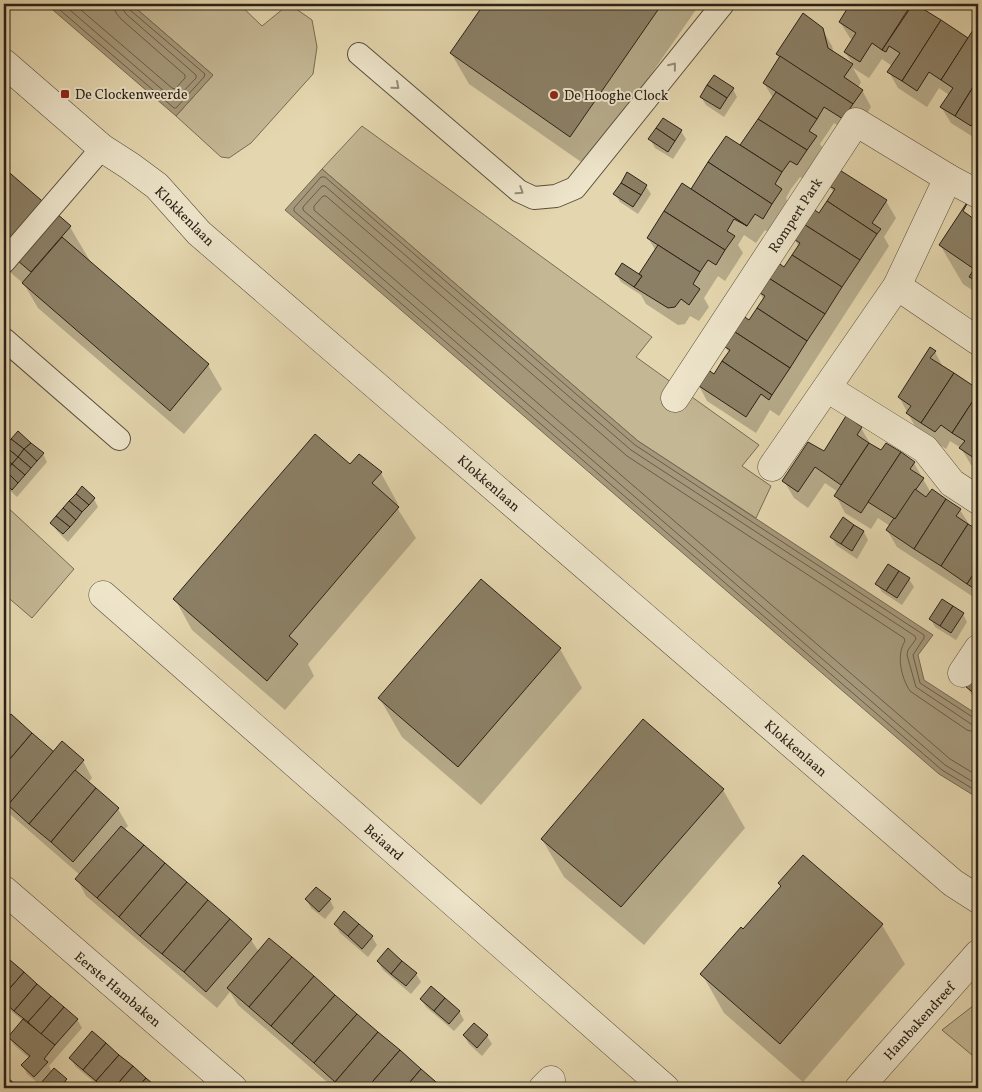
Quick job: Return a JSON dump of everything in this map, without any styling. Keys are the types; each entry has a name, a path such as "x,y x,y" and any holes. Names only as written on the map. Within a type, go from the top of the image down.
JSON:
{"street":[{"name":"Klokkenlaan","path":"4,64 102,148 156,186 199,232 953,883 978,899"},
{"name":"Rompert Park","path":"675,398 856,122 978,194"},
{"path":"772,467 897,286 948,178"},
{"path":"897,286 978,341"},
{"path":"827,388 925,449 952,482 978,500"},
{"name":"Beiaard","path":"102,595 665,1088"},
{"path":"962,673 978,649"},
{"name":"Eerste Hambaken","path":"4,890 233,1088"},
{"name":"Hambakendreef","path":"859,1088 978,954"}],"lane":[{"path":"359,54 519,191 534,198 556,196 575,188 723,4"},
{"path":"4,262 102,148"},
{"path":"4,339 119,439"}],"shaded area":[{"path":"131,4 239,4 262,26 289,4 312,20 317,47 313,74 251,143 229,158 221,157 176,116 213,75"},
{"path":"362,126 652,337 636,357 759,445 742,466 771,486 756,518 638,441 322,169"},
{"path":"4,504 74,569 32,618 4,594"},
{"path":"978,1002 978,1060 942,1030"}],"water":[{"path":"46,4 131,4 213,75 176,116"},
{"path":"322,169 638,441 933,635 918,655 924,680 978,715 978,798 939,774 285,210"}],"building":[{"name":"De Hooghe Clock","path":"484,4 662,4 570,137 450,53"},
{"path":"850,4 903,4 909,8 882,50 872,43 860,62 844,52 856,33 839,22"},
{"path":"913,4 941,20 902,81 887,72 900,53 889,46 886,52 882,50"},
{"path":"803,13 823,28 828,48 853,64 844,77 863,90 853,104 776,54"},
{"path":"941,20 968,38 941,80 929,72 917,91 902,81"},
{"path":"973,30 978,33 974,41 978,44 978,79 955,116 940,107 953,88 941,80"},
{"path":"780,56 853,104 843,119 824,107 817,119 763,83"},
{"path":"714,75 734,88 727,98 707,85"},
{"path":"978,79 978,114 971,126 955,116"},
{"path":"707,85 727,98 720,109 700,97"},
{"path":"776,92 817,119 809,131 817,136 807,150 758,119"},
{"path":"663,118 682,130 675,141 656,128"},
{"path":"758,119 807,150 797,165 790,161 782,172 740,145"},
{"path":"656,128 675,141 668,152 648,139"},
{"path":"726,136 782,172 775,184 782,189 772,204 708,162"},
{"path":"708,162 772,204 763,219 755,214 747,226 691,189"},
{"path":"4,168 71,226 31,272 4,249"},
{"path":"838,169 887,200 872,223 881,229 877,234 827,201 835,189 827,185"},
{"path":"627,172 647,185 641,195 621,183"},
{"path":"621,183 641,195 633,207 613,194"},
{"path":"682,183 747,226 734,219 727,231 735,236 725,250 664,211"},
{"path":"827,201 877,234 860,260 802,223 812,208 819,213"},
{"path":"966,204 963,211 974,219 978,213 978,275 975,280 969,277 974,269 939,245"},
{"path":"664,211 725,250 716,265 708,260 700,272 647,238"},
{"path":"802,223 860,260 842,287 792,255 800,243 792,238"},
{"path":"62,237 209,364 170,411 22,283"},
{"path":"658,245 700,272 693,284 700,289 689,305 681,299 675,307 668,308 634,287 642,276 639,274"},
{"path":"792,255 842,287 825,314 767,277 777,262 784,267"},
{"path":"622,263 642,276 634,287 615,274"},
{"path":"767,277 825,314 807,341 757,308 765,296 757,291"},
{"path":"757,308 807,341 790,368 732,330 742,315 749,320"},
{"path":"732,330 790,368 772,395 722,361 730,350 722,345"},
{"path":"930,347 936,351 930,358 954,373 921,423 906,413 911,406 898,397"},
{"path":"722,361 772,395 769,400 761,394 746,417 696,384 707,369 714,374"},
{"path":"954,373 975,387 978,382 978,393 952,433 941,425 935,432 921,423"},
{"path":"978,393 978,452 974,458 959,448 965,441 952,433"},
{"path":"846,416 862,427 857,435 869,443 841,485 815,467 798,492 782,481 808,442 824,451"},
{"path":"18,431 31,443 24,449 11,439"},
{"path":"315,434 350,464 359,454 382,472 372,483 399,507 289,636 298,644 267,681 173,599"},
{"path":"11,439 24,449 18,457 5,446"},
{"path":"31,443 44,453 37,461 24,449"},
{"path":"869,443 881,450 886,443 901,452 861,513 834,496"},
{"path":"5,446 18,457 12,464 4,457"},
{"path":"24,449 37,461 31,468 18,457"},
{"path":"901,452 915,462 910,469 924,478 895,519 868,502"},
{"path":"4,457 12,464 6,471 4,469"},
{"path":"18,457 31,468 25,475 12,464"},
{"path":"12,464 25,475 18,483 6,471"},
{"path":"6,471 18,483 12,490 4,482 4,473"},
{"path":"82,486 95,498 89,505 76,494"},
{"path":"915,489 926,497 932,489 946,499 914,549 886,530"},
{"path":"76,494 89,505 82,512 69,501"},
{"path":"946,499 961,509 956,516 968,524 941,566 914,549"},
{"path":"69,501 82,512 76,520 63,508"},
{"path":"63,508 76,520 70,527 56,516"},
{"path":"56,516 70,527 63,534 50,523"},
{"path":"843,517 854,525 841,544 830,537"},
{"path":"968,524 978,530 978,567 967,584 941,566"},
{"path":"854,525 864,531 852,551 841,544"},
{"path":"888,564 899,571 886,591 875,584"},
{"path":"978,567 978,591 967,584"},
{"path":"899,571 910,578 897,598 886,591"},
{"path":"481,579 561,648 458,767 378,698"},
{"path":"942,599 953,606 940,626 929,619"},
{"path":"953,606 964,613 951,633 940,626"},
{"path":"975,672 978,674 978,696 966,687"},
{"path":"11,714 32,733 4,766 4,722"},
{"path":"643,719 724,789 621,907 541,839"},
{"path":"32,733 54,752 8,805 4,802 4,766"},
{"path":"62,741 84,760 29,824 8,805"},
{"path":"75,770 96,788 51,842 29,824"},
{"path":"96,788 119,808 73,862 51,842"},
{"path":"121,826 144,845 97,898 75,879"},
{"path":"144,845 165,863 119,917 97,898"},
{"path":"803,855 883,924 780,1044 700,974 741,927 743,929 781,886 778,883"},
{"path":"165,863 187,882 140,936 119,917"},
{"path":"187,882 208,900 162,954 140,936"},
{"path":"316,887 331,899 319,912 305,899"},
{"path":"208,900 230,919 184,972 162,954"},
{"path":"344,911 359,924 348,936 334,924"},
{"path":"230,919 252,939 206,992 184,972"},
{"path":"359,924 373,936 362,949 348,936"},
{"path":"269,938 292,957 249,1007 227,988"},
{"path":"388,948 402,961 391,974 377,961"},
{"path":"292,957 314,976 271,1026 249,1007"},
{"path":"10,960 24,972 4,995 4,968"},
{"path":"402,961 417,973 406,986 391,974"},
{"path":"24,972 37,984 14,1011 4,1002 4,995"},
{"path":"314,976 335,995 292,1044 271,1026"},
{"path":"37,984 51,996 28,1022 14,1011"},
{"path":"431,986 445,998 434,1011 420,999"},
{"path":"335,995 357,1014 314,1063 292,1044"},
{"path":"51,996 64,1007 41,1034 28,1022"},
{"path":"445,998 460,1011 449,1024 434,1011"},
{"path":"64,1007 78,1019 55,1045 41,1034"},
{"path":"357,1014 378,1032 335,1082 314,1063"},
{"path":"23,1019 55,1045 44,1059 48,1062 34,1077 21,1065 30,1056 8,1037"},
{"path":"474,1023 488,1035 477,1048 463,1035"},
{"path":"92,1031 106,1043 83,1070 69,1058"},
{"path":"378,1032 400,1050 367,1088 343,1088 335,1082"},
{"path":"106,1043 119,1055 96,1081 83,1070"},
{"path":"400,1050 421,1069 405,1088 367,1088"},
{"path":"119,1055 133,1066 114,1088 104,1088 96,1081"},
{"path":"133,1066 146,1078 137,1088 114,1088"},
{"path":"54,1068 67,1079 59,1088 47,1088 41,1083"},
{"path":"421,1069 443,1088 405,1088"},
{"path":"146,1078 158,1088 137,1088"},
{"path":"9,1079 20,1088 4,1088"}],"place":[{"name":"De Clockenweerde","path":"65,94"},
{"name":"De Hooghe Clock","path":"554,95"}]}
